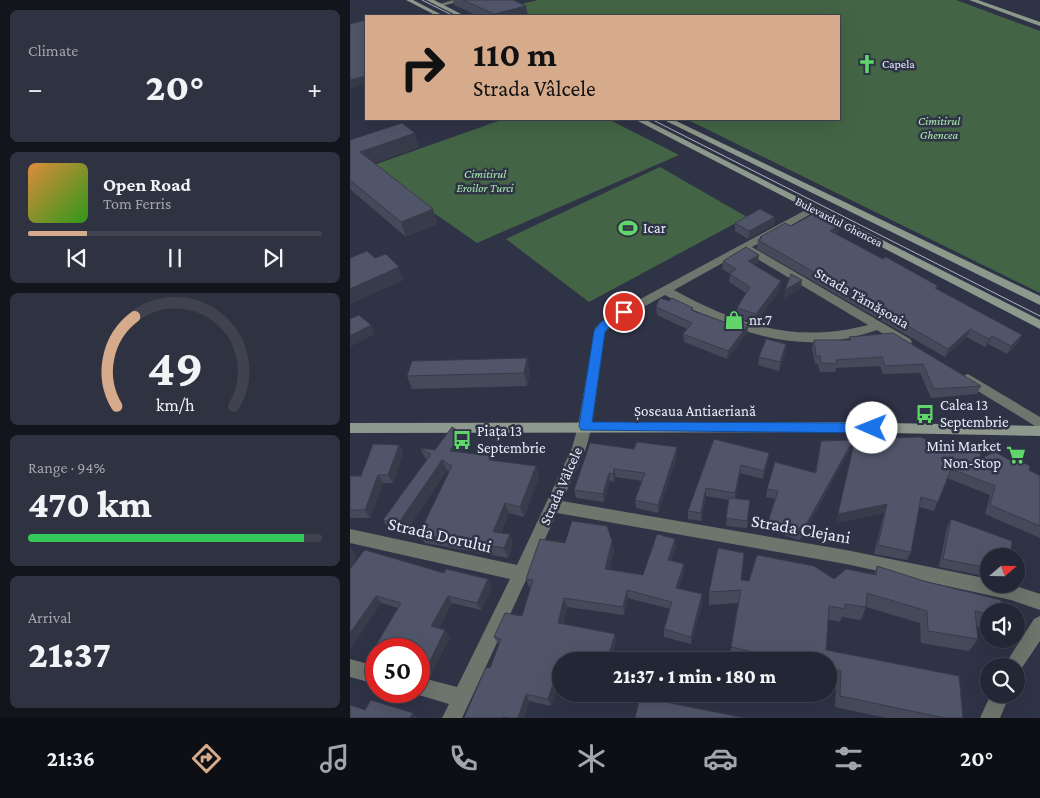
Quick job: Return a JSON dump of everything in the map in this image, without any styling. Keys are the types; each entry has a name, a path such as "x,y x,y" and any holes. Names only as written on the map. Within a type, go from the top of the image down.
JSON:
{"main road":[{"path":"410,0 439,15"},
{"path":"429,0 460,15"},
{"path":"972,0 1040,24"},
{"name":"Bulevardul Ghencea","path":"640,120 1040,325"},
{"name":"Bulevardul Ghencea","path":"668,120 1040,301"},
{"path":"686,143 701,136"},
{"name":"Șoseaua Antiaeriană","path":"350,428 585,426 827,427 1040,431"}],"street":[{"path":"439,5 461,0"},
{"name":"Strada Vâlcele","path":"452,718 522,574 579,448 585,426 599,331 611,320 813,209"},
{"name":"Strada Tămășoaia","path":"744,247 912,346"},
{"path":"665,290 710,312 746,326 794,337 827,337 879,326"},
{"path":"954,371 1040,424"},
{"name":"Strada Clejani","path":"553,506 846,557 1011,592 1040,602"},
{"name":"Strada Dorului","path":"350,536 522,574"},
{"path":"1018,658 1040,625"},
{"path":"350,668 365,672"},
{"path":"430,689 461,698"},
{"path":"990,718 997,703"}],"green space":[{"name":"Cimitirul Ghencea","path":"538,0 956,0 1040,31 1040,293 688,120 840,120 840,15 528,15 509,7"},
{"name":"Cimitirul Eroilor Turci","path":"501,120 610,120 679,155 477,243 368,167"},
{"name":"Icar","path":"660,167 747,217 589,302 506,239"}],"building":[{"path":"463,0 513,0 526,6 494,14"},
{"path":"365,20 365,76 350,80 350,24"},
{"path":"402,123 415,133 360,152 433,209 401,222 350,180 350,140"},
{"path":"760,209 775,217 749,231 735,223"},
{"path":"813,214 821,214 840,224 830,231 883,259 886,257 938,286 935,288 1022,335 1011,346 992,336 989,339 970,329 948,349 758,240 785,223 791,226"},
{"path":"746,247 759,255 748,261 781,281 756,314 737,308 750,287 730,274 736,269 723,261"},
{"path":"367,251 375,258 386,254 399,267 350,289 350,258"},
{"path":"791,274 802,280 785,290"},
{"path":"660,298 669,301 672,298 693,308 691,310 727,323 730,319 748,325 728,351 683,334 692,323 656,307"},
{"path":"359,315 371,325 350,336 350,319"},
{"path":"893,333 981,386 934,389 923,364 885,366 882,357 836,360 837,364 821,363 820,356 816,356 814,340 851,340 849,337"},
{"path":"766,339 786,344 780,362 759,357"},
{"path":"527,358 524,373 407,376 412,361"},
{"path":"452,427 461,433 450,451 491,456 489,460 536,466 520,507 505,503 493,532 510,534 504,548 419,534 452,466 442,460 398,524 383,520 431,454 420,448 435,450"},
{"path":"920,437 958,451 962,440 979,446 981,458 995,452 1011,461 1012,457 1030,466 1029,470 1040,476 1040,526 990,505 995,486 951,469 938,502 921,497 911,552 878,545 887,504 838,514 855,439"},
{"path":"714,439 769,453 764,471 741,465 735,493 706,488 701,513 688,511"},
{"path":"853,440 802,532 768,522 778,491 767,489 775,462 816,473 821,441"},
{"path":"637,442 677,447 658,505 635,500 645,473 614,469 613,474 609,473 603,494 574,490 590,443 634,449"},
{"path":"373,444 399,445 388,475 378,475 365,510 350,510 350,476 361,476"},
{"path":"729,498 750,500 747,521 726,518"},
{"path":"951,519 1012,541 1011,548 980,548 980,566 943,559"},
{"path":"572,521 607,526 612,541 605,569 643,575 657,534 675,539 668,560 684,564 676,588 702,594 691,637 664,629 672,602 627,590 623,607 564,598 558,623 615,634 610,652 552,652 552,687 548,699 526,694 518,718 464,718 486,667 490,668 501,639 494,637 505,613 522,616 533,580 526,579 540,539 565,543"},
{"path":"718,548 744,553 741,580 749,581 757,555 814,566 834,579 846,569 876,575 877,566 927,582 1001,600 1001,603 980,603 980,612 975,611 978,639 928,631 927,611 867,593 866,607 845,604 845,609 829,606 826,650 836,652 754,652 731,647 741,590 709,592"},
{"path":"365,550 444,573 446,569 488,579 477,603 448,596 431,626 445,630 430,661 430,638 380,638 401,603 376,596 350,633 350,569"},
{"path":"837,652 959,676 963,718 945,718 840,696 841,671 837,670"},
{"path":"639,702 665,702 745,718 635,718"},
{"path":"369,703 381,703 413,713 410,718 350,718 350,705 365,710"}],"tram line":[{"path":"422,0 452,15"},
{"path":"653,120 1040,316"}],"place":[{"name":"Capela","path":"867,64"},
{"name":"Icar","path":"628,228"},
{"name":"nr.7","path":"734,320"},
{"name":"Calea 13 Septembrie","path":"925,414"},
{"name":"Piața 13 Septembrie","path":"462,440"},
{"name":"Mini Market Non-Stop","path":"1016,455"}],"route":[{"path":"624,312 599,331 585,426 872,428"}]}
